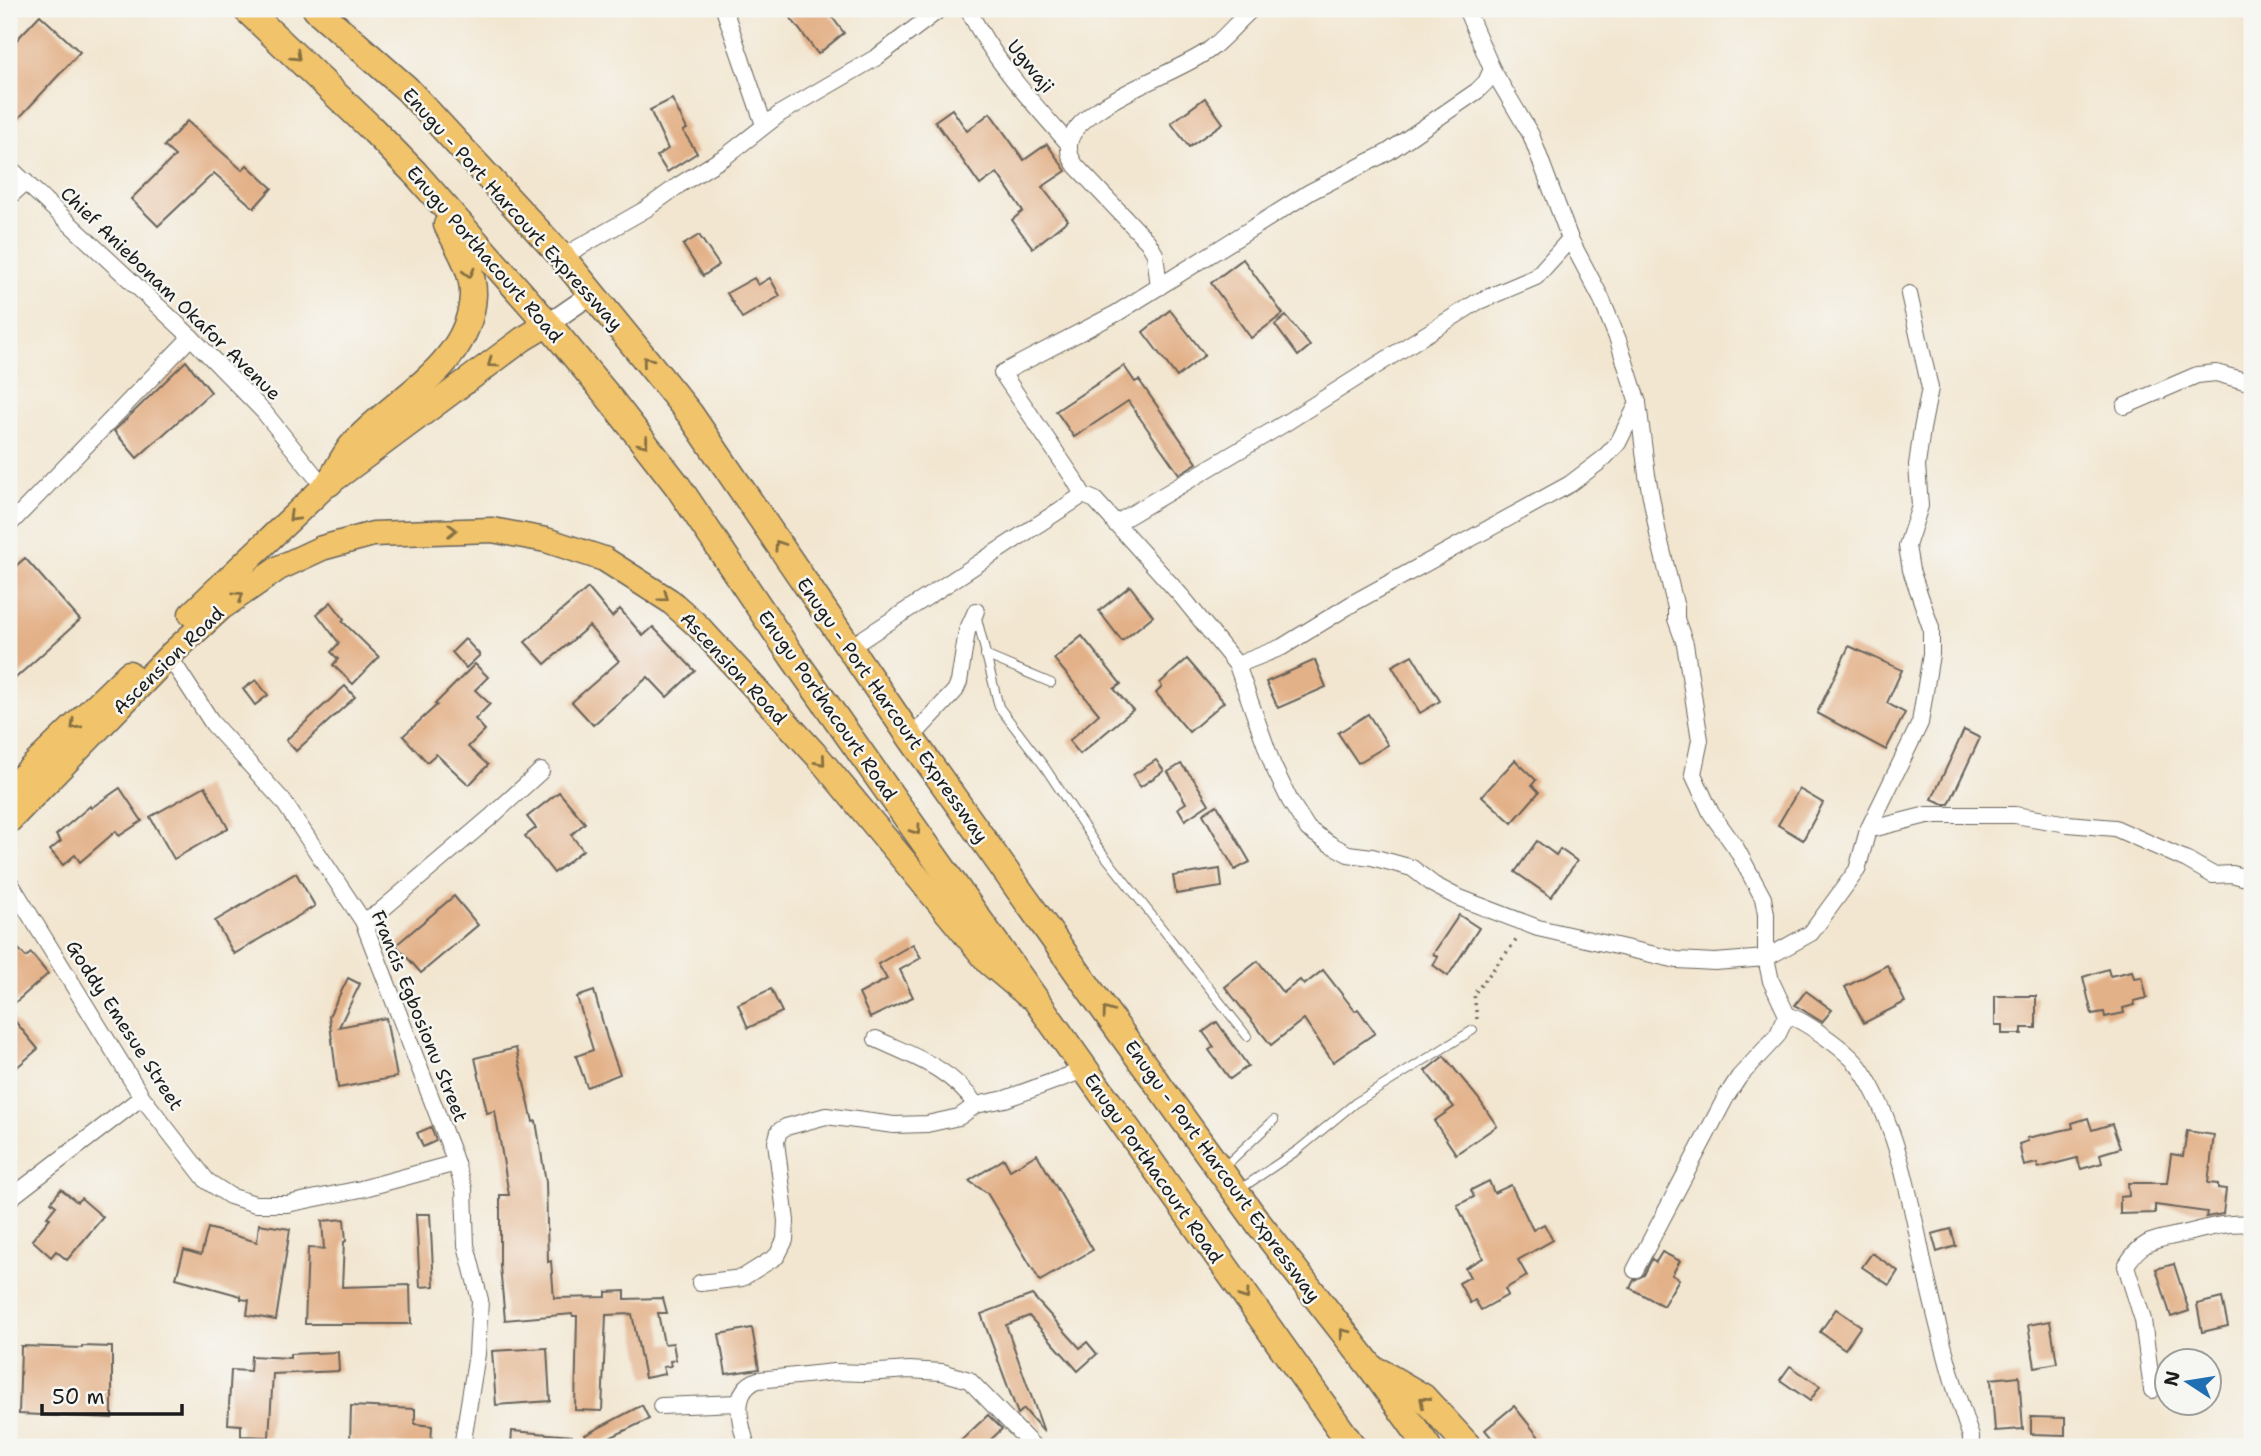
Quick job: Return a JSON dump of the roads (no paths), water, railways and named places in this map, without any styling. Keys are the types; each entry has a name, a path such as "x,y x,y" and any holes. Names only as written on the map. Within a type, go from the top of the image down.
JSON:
{"highway":[{"name":"Enugu Porthacourt Road","path":"246,9 372,128 429,189 548,324 677,485 792,656 1353,1447"},
{"name":"Enugu - Port Harcourt Expressway","path":"316,9 407,89 562,257 690,414 911,738 1221,1171 1370,1366 1428,1447"},
{"path":"327,485 351,447 454,353 468,324 474,293 465,259 429,189"},
{"path":"1370,1366 1423,1397 1469,1447"}],"main road":[{"name":"Ascension Road","path":"9,789 327,485 512,347 548,324"},
{"name":"Ascension Road","path":"9,821 169,656 221,608 279,568 322,548 373,534 492,530 547,540 604,559 670,601 698,626 819,758 989,963 1041,1006"}],"street":[{"path":"724,9 764,125"},
{"path":"562,257 646,209 726,156 764,125 877,57 940,9"},
{"name":"Ugwaji","path":"968,9 982,38 998,60 1068,144 1076,166 1138,230 1151,248 1155,254 1159,286"},
{"path":"1068,144 1084,119 1097,108 1170,73 1209,50 1252,9"},
{"path":"1466,9 1493,69 1531,135 1570,239 1618,340 1638,403 1658,534 1676,608 1676,619 1685,644 1699,728 1700,740 1693,774 1711,813 1735,848 1763,898 1766,958 1771,981 1787,1015 1800,1019 1847,1054 1871,1084 1902,1164 1938,1327 1971,1437 1971,1447"},
{"path":"1493,69 1477,91 1388,152 1310,192 1117,313 1002,373 1083,495 1095,500 1183,598 1237,665 1273,766 1290,801 1308,829 1348,854 1372,856 1412,868 1434,885 1457,897 1528,925 1677,960 1715,962 1766,958 1811,933 1857,870 1868,830 1917,733 1931,654 1931,628 1911,570 1907,546 1920,506 1917,465 1930,387 1909,294"},
{"name":"Chief Aniebonam Okafor Avenue","path":"9,167 191,337 264,412 327,485"},
{"path":"9,197 26,182"},
{"path":"1115,524 1265,435 1477,302 1536,277 1570,239"},
{"path":"548,324 593,293"},
{"path":"9,525 191,337"},
{"path":"2125,406 2197,374 2216,373 2252,383"},
{"path":"1237,665 1282,647 1355,602 1570,484 1603,459 1618,443 1638,403"},
{"path":"849,648 1083,495"},
{"path":"911,738 955,691 959,682 967,631 976,611"},
{"name":"Francis Egbosionu Street","path":"169,656 213,724 283,801 363,921 456,1163 466,1200 466,1245 480,1300 477,1354 462,1447"},
{"path":"363,921 378,913 493,816 541,771"},
{"path":"1868,830 1927,815 2015,815 2115,828 2187,860 2213,875 2232,874 2246,878 2252,873"},
{"name":"Goddy Emesue Street","path":"9,881 142,1097 207,1181 230,1196 255,1204 287,1205 361,1189 456,1163"},
{"path":"1766,936 1780,950"},
{"path":"1634,1270 1726,1097 1739,1077 1777,1035 1787,1015"},
{"path":"876,1039 943,1072 964,1089 976,1105"},
{"path":"700,1283 742,1278 777,1256 785,1240 786,1221 776,1142 779,1131 786,1127 826,1116 894,1125 927,1124 959,1117 976,1105 1005,1098 1084,1070"},
{"path":"9,1199 142,1097"},
{"path":"2151,1390 2143,1320 2126,1266 2132,1256 2144,1246 2164,1237 2230,1222 2252,1224"},
{"path":"747,1447 738,1403 751,1382 834,1371 865,1373 909,1370 942,1372 969,1380 1034,1447"},
{"path":"661,1406 738,1403"}],"lane":[{"path":"976,611 999,707 1044,766 1097,846 1247,1036"},
{"path":"985,655 1051,683"},
{"path":"1237,1192 1298,1150 1355,1103 1474,1030"},
{"path":"1221,1171 1274,1120"}]}
